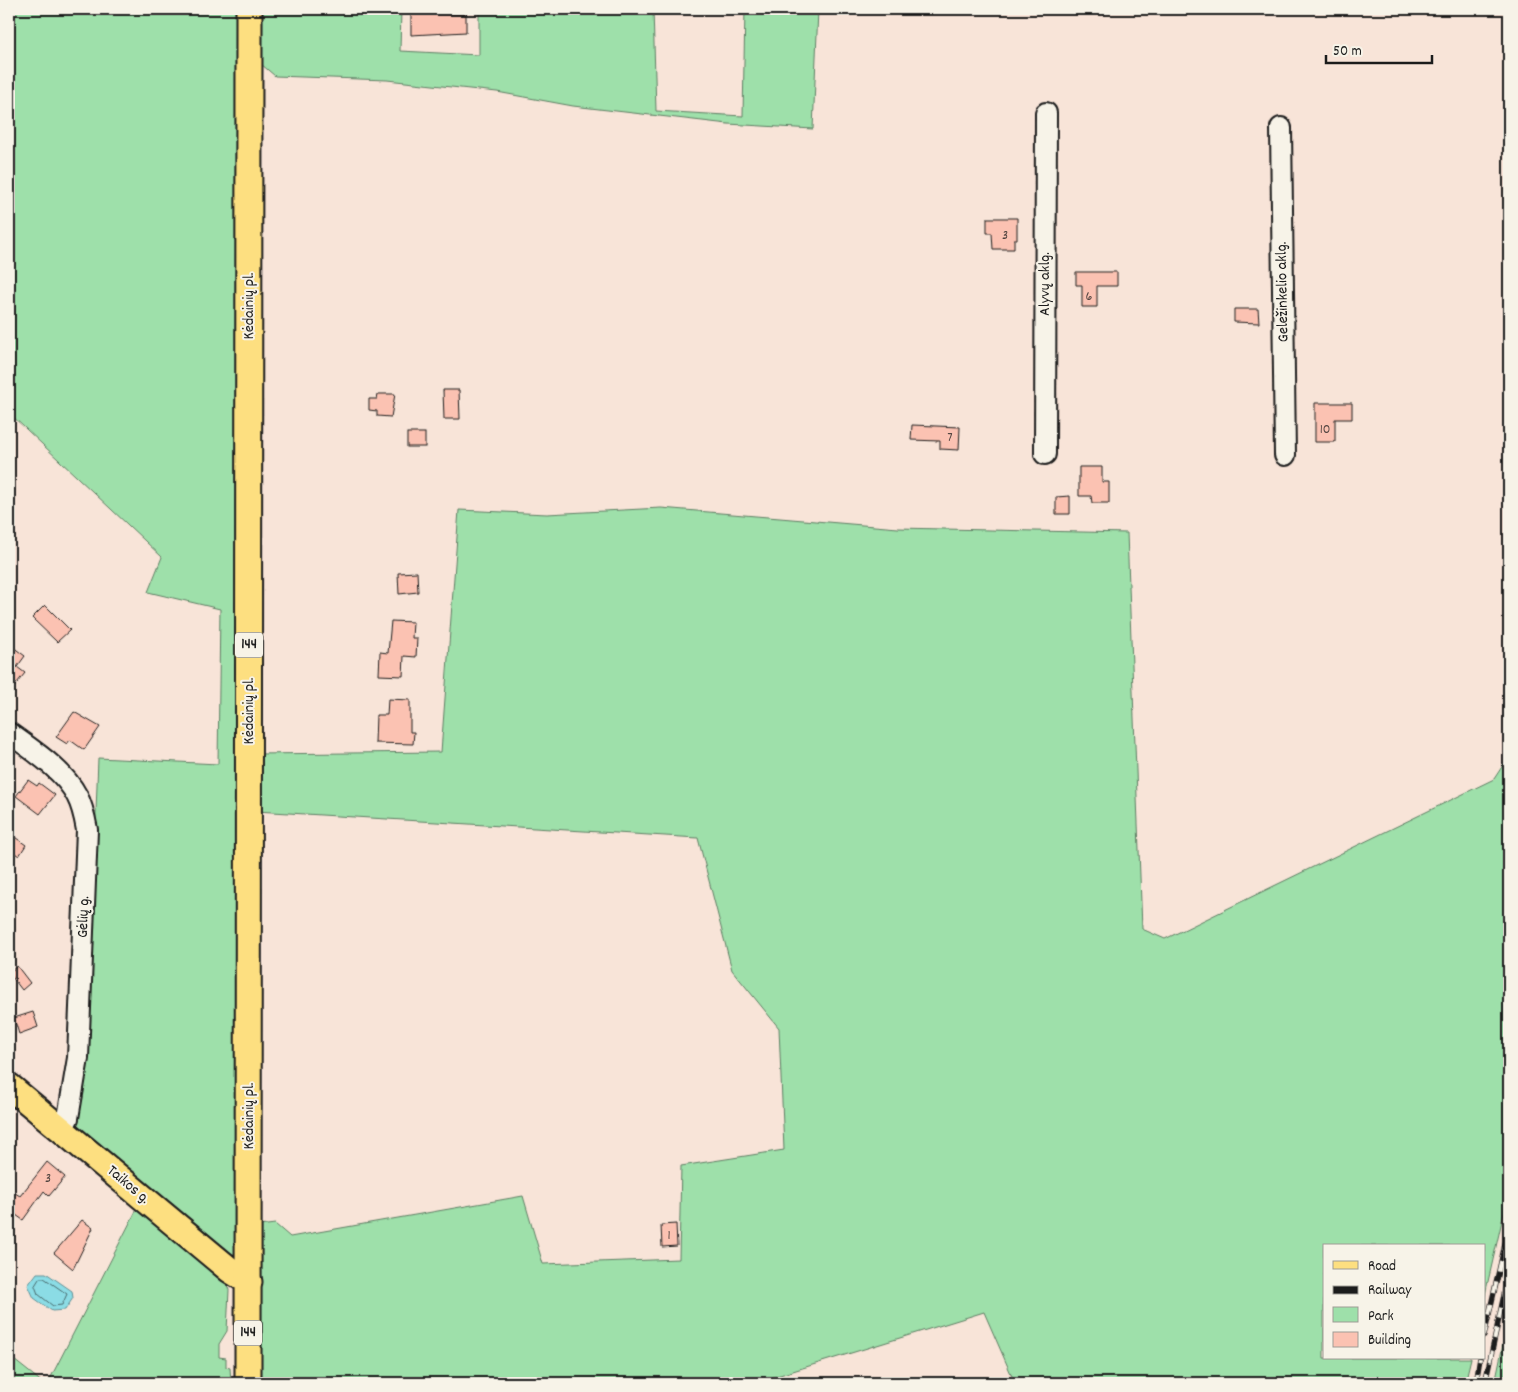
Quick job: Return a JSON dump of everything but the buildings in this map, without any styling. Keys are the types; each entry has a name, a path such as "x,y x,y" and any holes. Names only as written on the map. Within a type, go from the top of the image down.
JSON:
{"main road":[{"name":"Kėdainių pl.","path":"248,1383 249,9"},
{"name":"Taikos g.","path":"9,1086 230,1270 249,1282"}],"street":[{"name":"Alyvų aklg.","path":"1045,454 1046,114"},
{"name":"Geležinkelio aklg.","path":"1281,128 1285,455"},
{"name":"Gėlių g.","path":"9,733 60,774 76,794 82,808 87,830 78,1058 68,1118 62,1130"}],"green space":[{"path":"9,9 240,9 237,1251 228,1259 71,1124 87,1056 98,758 218,764 220,609 148,592 162,557 9,413"},
{"path":"259,9 401,9 400,51 479,55 479,9 653,9 656,111 743,116 745,9 818,9 813,129 728,124 573,106 497,92 387,80 275,76 261,64"},
{"path":"661,508 898,528 1127,533 1142,929 1165,939 1494,779 1509,756 1509,1190 1486,1290 1486,1244 1323,1244 1323,1360 1471,1360 1465,1383 1015,1383 984,1312 754,1383 257,1383 259,1226 275,1224 290,1237 523,1196 543,1264 679,1259 681,1166 784,1150 779,1028 732,970 698,838 256,811 256,754 441,752 459,510 547,514"},
{"path":"139,1205 220,1268 229,1290 227,1331 219,1344 219,1357 226,1358 226,1367 230,1368 231,1383 48,1383"},
{"path":"1509,1316 1509,1383 1495,1383"},
{"path":"9,1356 43,1383 9,1383"}],"water":[{"path":"37,1273 46,1273 72,1291 73,1298 65,1310 52,1311 34,1298 28,1285"}],"railway":[{"path":"1486,1327 1509,1227"},
{"path":"1485,1383 1509,1272"},
{"path":"1476,1383 1480,1360"}]}
